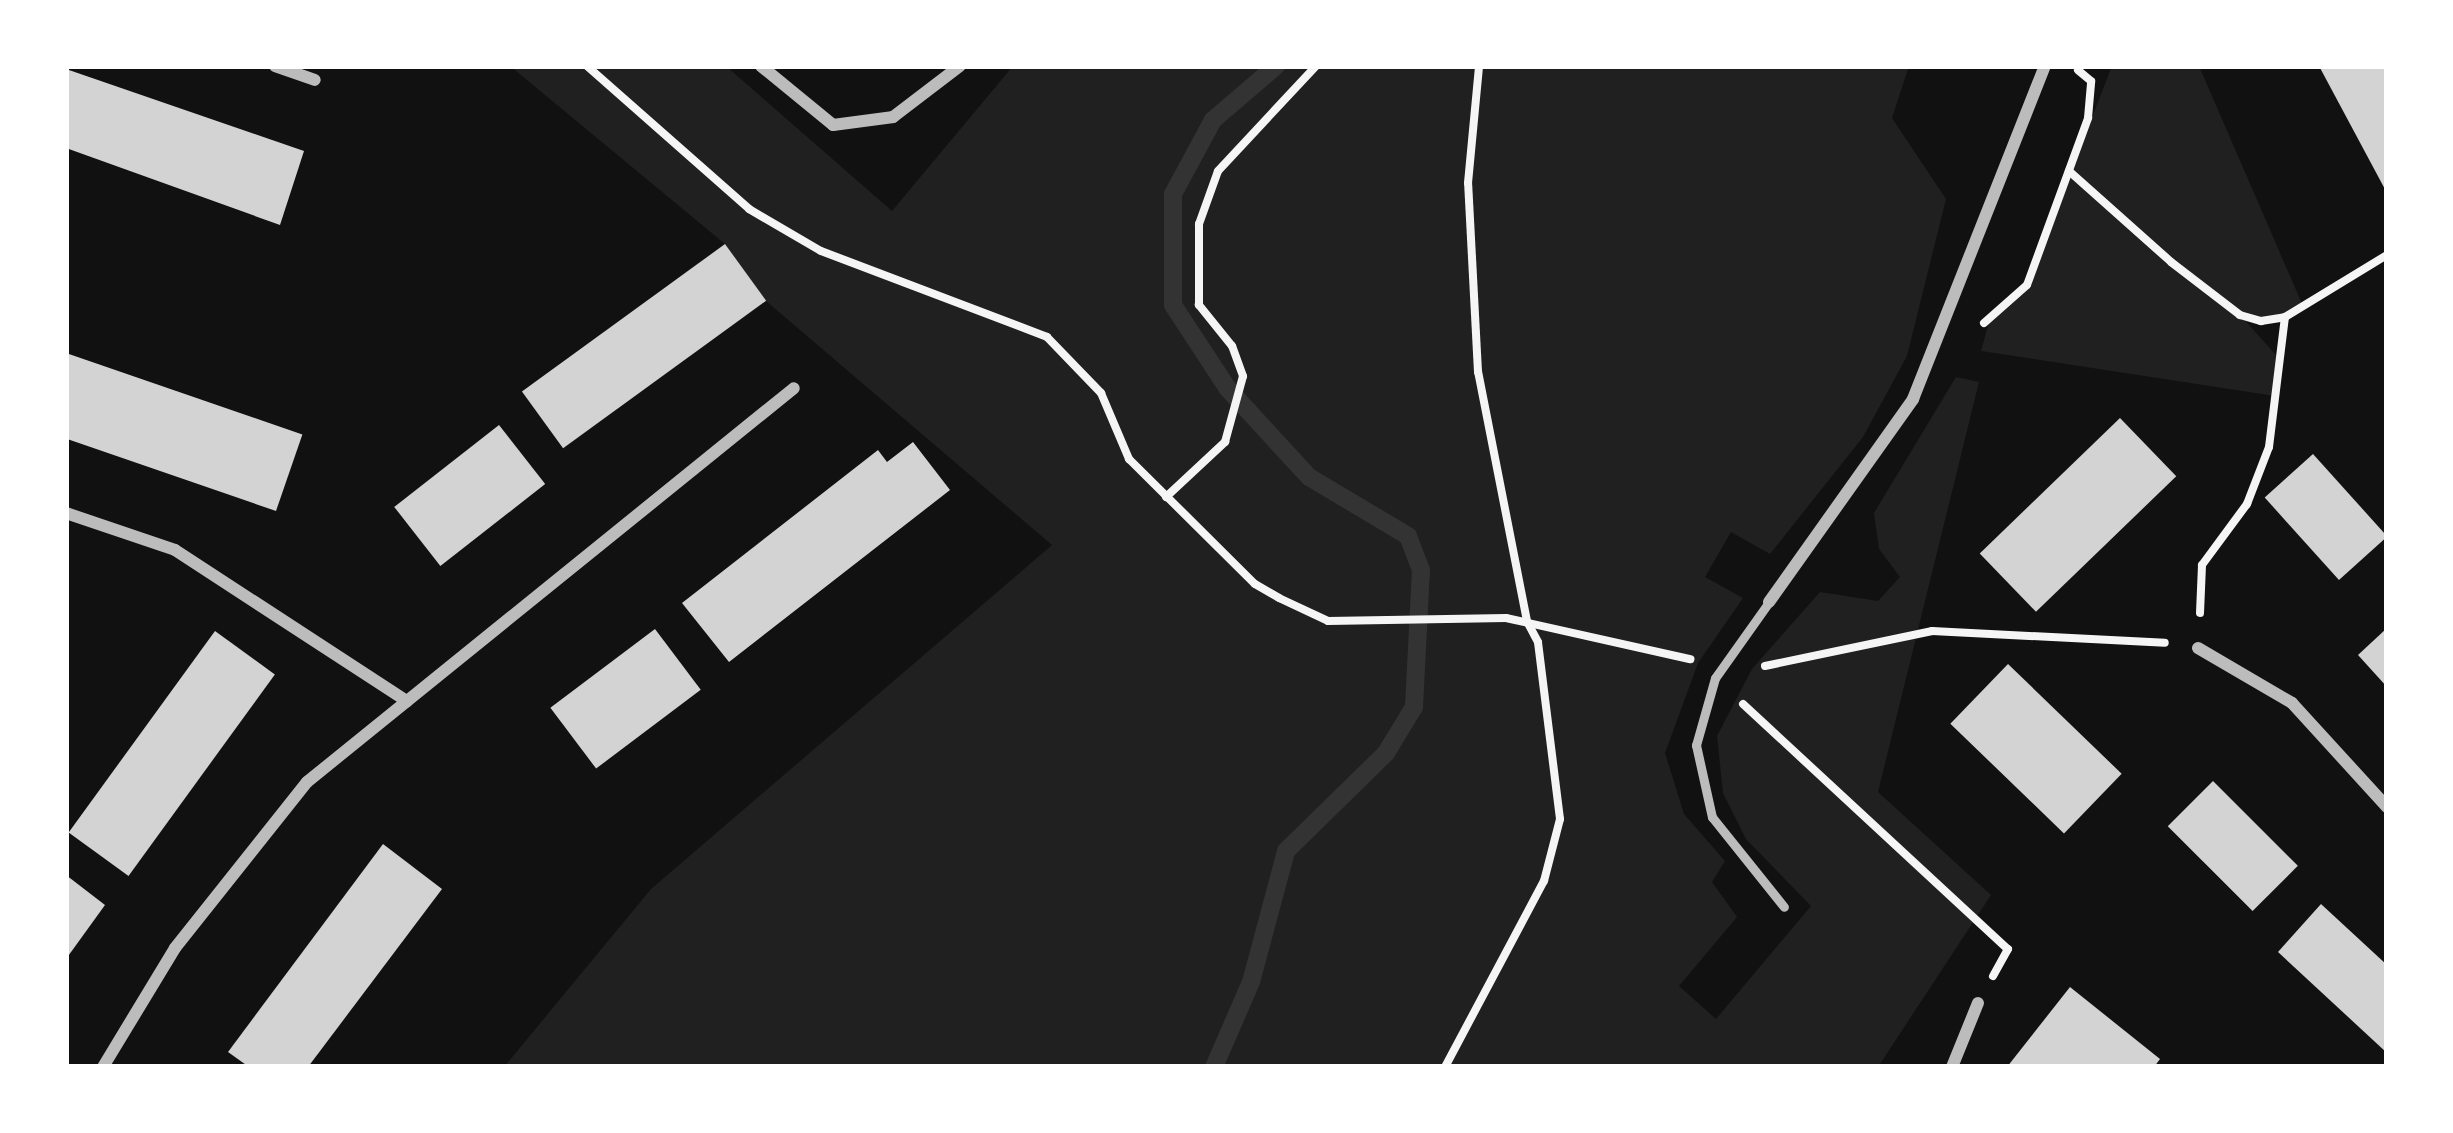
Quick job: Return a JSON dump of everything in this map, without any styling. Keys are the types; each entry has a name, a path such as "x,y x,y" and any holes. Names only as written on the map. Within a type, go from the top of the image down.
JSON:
{"street":[{"path":"275,66 315,80"},
{"path":"760,66 832,124 893,117 960,66"},
{"path":"1769,602 1913,399 2044,66"},
{"path":"103,1067 175,948 307,782 794,388"},
{"path":"66,513 175,550 407,701"},
{"path":"2198,648 2292,703 2387,807"},
{"path":"1952,1067 1978,1003"}],"lane":[{"path":"1769,602 1715,678 1696,745 1712,817 1784,907"}],"path":[{"path":"587,66 749,208 821,251 1047,337 1101,393 1129,459 1279,598 1328,621 1527,621 1671,651 1715,678 2008,949 1978,1003"},
{"path":"1166,496 1225,442 1243,376 1232,346 1199,305 1199,224 1218,171 1316,66"},
{"path":"1445,1067 1544,881 1559,819 1543,667 1527,621 1478,372 1468,183 1479,66"},
{"path":"1946,324 1989,322 2027,285 2088,118 2091,81 2072,66"},
{"path":"2069,171 2240,314 2284,317 2387,255"},
{"path":"1715,678 1932,631 2120,634 2198,648 2202,565 2247,504 2270,447 2284,317"}],"shaded area":[{"path":"510,66 726,66 892,211 1013,66 1909,66 1892,118 1946,199 1907,356 1863,437 1770,554 1731,532 1705,577 1743,598 1698,663 1665,753 1684,814 1725,861 1712,882 1737,917 1679,986 1716,1019 1811,906 1746,839 1723,793 1717,736 1752,669 1820,592 1878,601 1900,577 1879,549 1874,513 1956,377 1979,382 1878,792 1991,895 1878,1067 504,1067 651,889 1052,545 766,301 725,244"},
{"path":"2112,66 2199,66 2303,306 2261,321 2241,316 2283,363 2275,396 1981,351 1989,322 2027,285"}],"building":[{"path":"2319,66 2387,66 2387,193"},
{"path":"66,69 304,151 280,225 66,148"},
{"path":"725,244 766,301 563,448 522,392"},
{"path":"66,353 302,434 276,511 66,439"},
{"path":"2120,418 2176,476 2036,612 1980,553"},
{"path":"499,425 545,484 440,566 394,507"},
{"path":"913,442 950,490 729,662 682,603 878,450 887,462"},
{"path":"2313,454 2387,536 2339,580 2265,497"},
{"path":"2387,628 2387,687 2358,655"},
{"path":"655,629 701,690 596,769 550,708"},
{"path":"215,631 275,674 129,876 69,832"},
{"path":"2008,664 2122,774 2064,833 1950,724"},
{"path":"2213,781 2298,866 2253,911 2168,826"},
{"path":"383,844 442,889 308,1067 249,1067 228,1052"},
{"path":"66,875 105,905 66,959"},
{"path":"2321,904 2387,965 2387,1053 2278,952"},
{"path":"2070,987 2160,1059 2154,1067 2007,1067"}],"waterway":[{"path":"1214,1067 1251,982 1286,851 1386,753 1414,707 1421,570 1408,536 1309,477 1228,389 1173,305 1173,194 1213,120 1276,66"}]}
